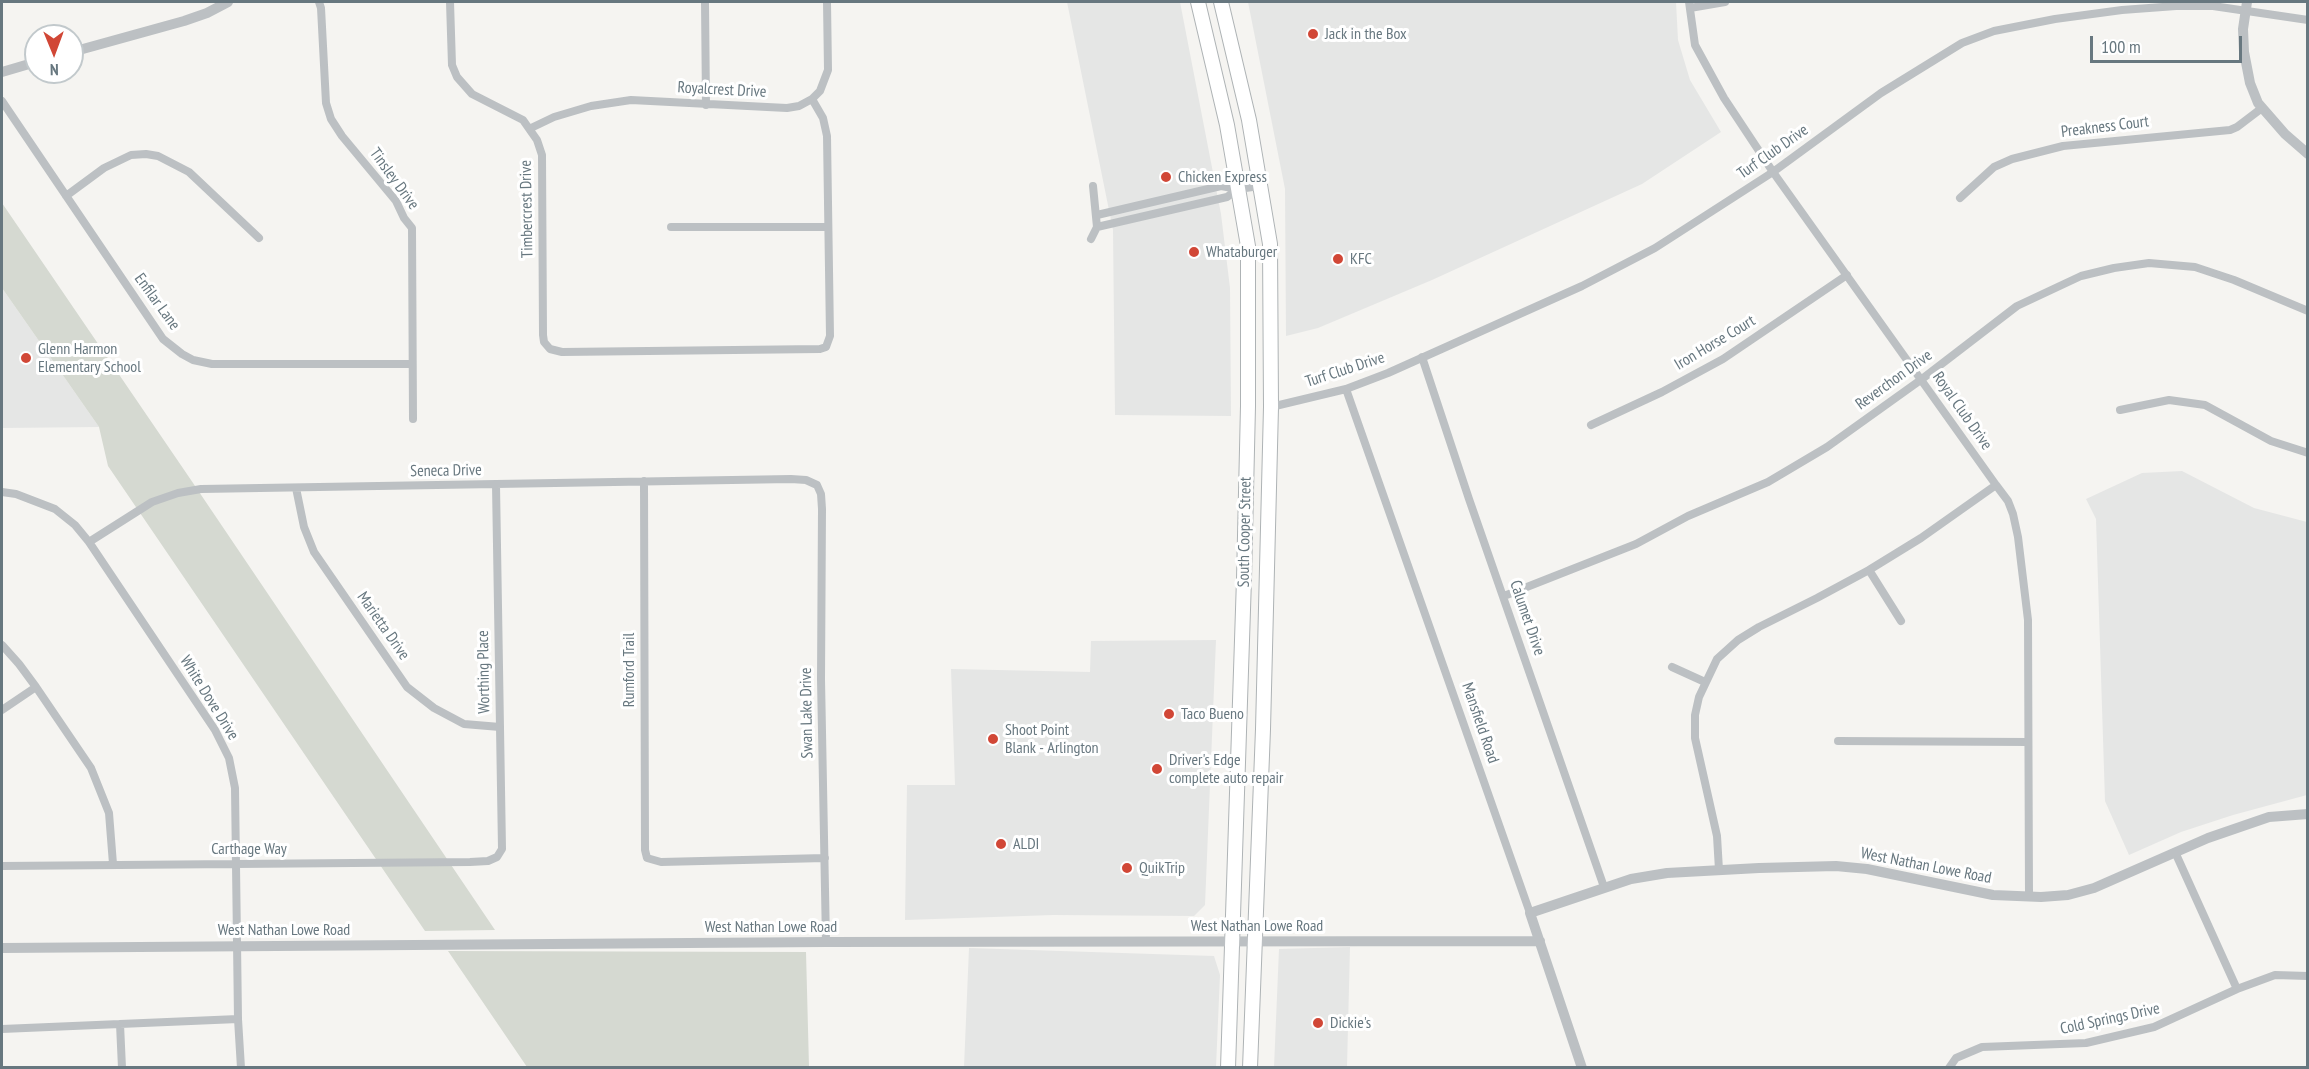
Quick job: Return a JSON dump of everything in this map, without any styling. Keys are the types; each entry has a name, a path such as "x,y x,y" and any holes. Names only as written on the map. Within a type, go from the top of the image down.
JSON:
{"main road":[{"name":"South Cooper Street","path":"1198,2 1227,125 1248,246 1249,304 1242,652 1228,1068"},
{"name":"South Cooper Street","path":"1221,2 1249,120 1270,244 1270,407 1250,1068"},
{"path":"1242,652 1264,652"}],"street":[{"path":"84,49 184,21 228,2"},
{"name":"Tinsley Drive","path":"318,2 321,8 326,103 331,119 342,136 396,201 412,228 413,419"},
{"path":"450,2 450,48 452,65 457,77 472,94 486,103 512,113 531,128"},
{"path":"705,2 706,105"},
{"path":"671,227 828,227 827,136 823,118 812,99 820,91 828,70 827,2"},
{"path":"1690,5 1725,2"},
{"name":"Royal Club Drive","path":"1690,5 1695,45 1724,98 1773,172 2008,501 2013,514 2028,620 2029,897"},
{"name":"Turf Club Drive","path":"1270,407 1346,389 1582,286 1655,248 1773,172 1881,93 1934,58 1962,43 1994,32 2055,19 2176,6 2246,6 2307,20"},
{"path":"2246,6 2243,29 2244,52 2250,83 2262,108 2307,154"},
{"path":"2,72 24,66"},
{"name":"Royalcrest Drive","path":"531,128 554,117 602,103 631,100 787,108 799,106 812,99"},
{"name":"Enfilar Lane","path":"2,101 163,339 193,360 212,364 244,365 412,364"},
{"name":"Preakness Court","path":"1960,198 1994,167 2012,159 2063,147 2230,130 2237,128 2262,108"},
{"name":"Timbercrest Drive","path":"531,128 542,155 543,335 544,342 550,350 562,352 820,349 826,347 830,336 828,227"},
{"path":"66,196 104,168 131,155 158,156 189,172 260,238"},
{"path":"1091,239 1097,227 1093,186"},
{"path":"1097,214 1221,186 1238,189 1260,186"},
{"path":"1097,227 1225,198 1238,189"},
{"name":"Reverchon Drive","path":"1504,596 1636,544 1688,516 1768,482 1827,447 1922,379 2017,306 2081,276 2149,263 2195,267 2234,280 2307,311"},
{"name":"Iron Horse Court","path":"1591,425 1662,392 1723,359 1847,275"},
{"name":"Calumet Drive","path":"1422,357 1604,887"},
{"name":"Mansfield Road","path":"1346,389 1540,940 1582,1068"},
{"path":"2120,410 2169,400 2205,405 2271,441 2307,453"},
{"name":"Seneca Drive","path":"89,542 152,502 178,493 201,489 791,479 806,480 817,485"},
{"name":"Rumford Trail","path":"644,481 645,850 647,858 661,862 825,858"},
{"name":"Worthing Place","path":"496,485 502,849 497,857"},
{"name":"Swan Lake Drive","path":"817,485 821,494 822,509 821,679 826,942"},
{"path":"1719,870 1717,836 1695,738 1695,715 1705,682 1717,659 1738,640 1758,627 1869,570 1921,538 1996,485"},
{"name":"Marietta Drive","path":"296,488 304,527 314,552 407,687 434,708 464,724 500,727"},
{"name":"White Dove Drive","path":"2,492 16,494 55,509 75,525 89,542 215,730 229,758 235,788 239,945 238,1020 241,1068"},
{"path":"1869,570 1901,621"},
{"path":"2,645 36,687 91,768 110,813 113,864"},
{"path":"1672,667 1705,682"},
{"path":"2,710 36,687"},
{"path":"1838,741 2028,742"},
{"name":"West Nathan Lowe Road","path":"1530,913 1604,887 1667,873 1836,866 1867,869 1994,894 2029,897 2068,895 2094,888 2208,838 2269,818 2307,814"},
{"path":"2175,852 2237,989"},
{"name":"Carthage Way","path":"2,866 488,861 497,857"},
{"name":"West Nathan Lowe Road","path":"2,948 1540,940"},
{"name":"Cold Springs Drive","path":"1950,1066 1956,1058 1983,1047 2086,1043 2154,1027 2237,989 2274,975 2307,976"},
{"path":"2,1029 238,1020"},
{"path":"120,1024 122,1068"}],"shaded area":[{"path":"1067,2 1180,2 1221,214 1230,288 1231,416 1115,415 1113,230"},
{"path":"1248,2 1676,2 1678,40 1690,80 1721,132 1642,184 1432,280 1318,328 1286,336 1285,189"},
{"path":"2,203 495,930 425,931 108,466 99,427 2,288"},
{"name":"Glenn Harmon Elementary School","path":"2,288 99,427 2,428"},
{"path":"2182,471 2254,508 2307,522 2307,795 2181,832 2129,855 2105,801 2096,519 2086,499 2142,473"},
{"path":"1216,640 1205,905 1194,916 1053,915 905,920 907,785 955,785 951,669 1090,672 1091,641"},
{"path":"1350,947 1347,1067 1274,1067 1279,949"},
{"path":"969,948 1214,956 1220,975 1216,1067 964,1067"},
{"path":"448,951 806,952 809,1067 527,1067"}],"place":[{"name":"Jack in the Box","path":"1313,34"},
{"name":"Chicken Express","path":"1166,177"},
{"name":"Whataburger","path":"1194,252"},
{"name":"KFC","path":"1338,259"},
{"name":"Glenn Harmon Elementary School","path":"26,358"},
{"name":"Taco Bueno","path":"1169,714"},
{"name":"Shoot Point Blank - Arlington","path":"993,739"},
{"name":"Driver's Edge complete auto repair","path":"1157,769"},
{"name":"ALDI","path":"1001,844"},
{"name":"QuikTrip","path":"1127,868"},
{"name":"Dickie's","path":"1318,1023"}]}
